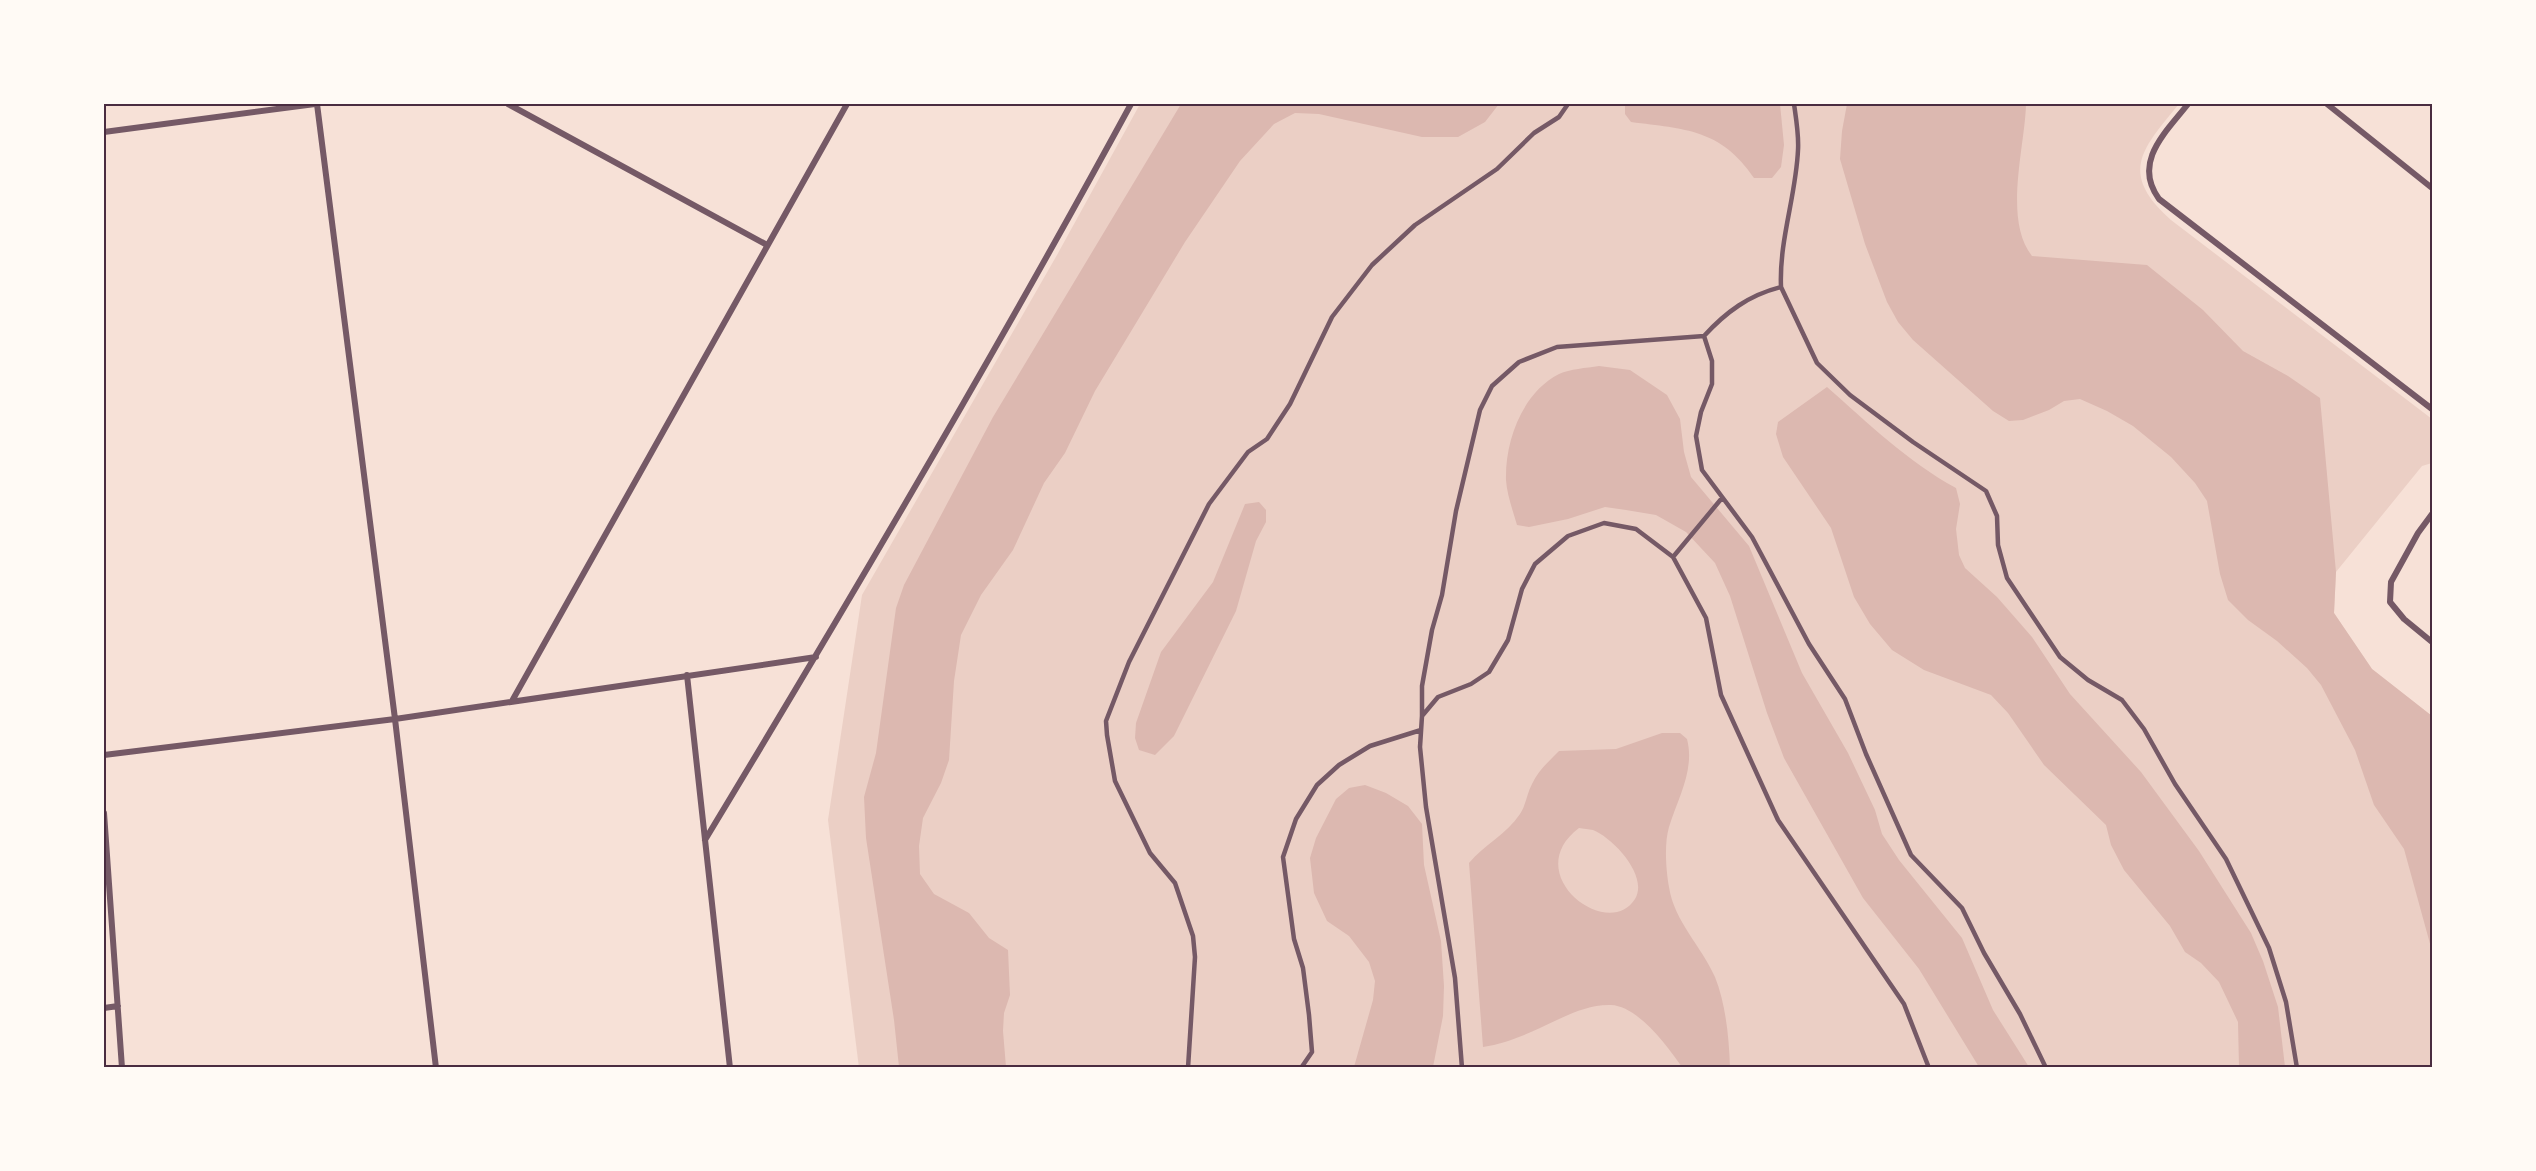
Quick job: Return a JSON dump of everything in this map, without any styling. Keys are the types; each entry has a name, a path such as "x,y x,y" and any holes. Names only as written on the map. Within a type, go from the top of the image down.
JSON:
{"street":[{"path":"104,132 316,104 395,719 436,1068"},
{"path":"508,104 767,245"},
{"path":"512,701 847,104"},
{"path":"705,840 816,657 1078,201 1131,104"},
{"path":"2188,104 2155,147 2150,160 2149,183 2159,199 2433,409"},
{"path":"2327,104 2433,188"},
{"path":"2433,514 2418,532 2391,582 2390,602 2404,619 2433,642"},
{"path":"104,755 395,719 816,657"},
{"path":"687,675 730,1068"},
{"path":"104,813 122,1068"},
{"path":"104,1008 118,1006"}],"lane":[{"path":"1188,1068 1195,957 1193,936 1175,883 1150,853 1115,781 1107,735 1106,721 1129,662 1209,504 1248,452 1267,440 1290,404 1332,317 1372,265 1415,225 1497,169 1534,133 1559,117 1568,104"},
{"path":"1794,104 1799,149 1792,204 1784,233 1780,268 1781,287 1817,363 1850,395 1913,442 1986,491 1997,516 1998,545 2007,578 2060,657 2088,680 2122,700 2144,729 2175,784 2226,859 2269,948 2286,1002 2297,1068"},
{"path":"1462,1068 1455,978 1426,807 1421,730 1422,686 1432,630 1442,595 1462,480 1480,410 1492,386 1519,362 1557,347 1704,336 1723,315 1759,292 1781,287"},
{"path":"1704,336 1712,361 1712,384 1701,412 1696,436 1702,470 1721,500 1752,537 1809,644 1845,699 1866,754 1911,855 1962,908 1984,953 2020,1014 2046,1068"},
{"path":"1673,557 1721,500"},
{"path":"1422,716 1438,697 1471,684 1490,672 1508,640 1522,590 1535,564 1568,537 1604,523 1636,529 1673,557 1706,618 1721,695 1778,820 1904,1004 1929,1068"},
{"path":"1302,1068 1312,1052 1309,1014 1303,968 1294,939 1283,857 1296,819 1317,785 1339,765 1370,746 1421,730"}],"shaded area":[{"path":"1140,104 2179,104 2155,134 2141,161 2140,175 2155,203 2171,220 2432,419 2432,463 2422,466 2336,572 2334,613 2372,669 2432,716 2432,1067 859,1068 828,820 862,595 1057,255"},
{"path":"1181,104 1499,104 1485,122 1458,137 1422,137 1319,114 1295,113 1274,124 1240,161 1185,242 1095,391 1065,453 1044,483 1013,550 981,595 961,635 954,681 949,760 941,783 923,818 919,846 920,874 934,894 969,913 989,938 1008,950 1010,995 1004,1013 1003,1031 1006,1067 899,1067 866,838 864,797 876,753 896,608 904,585 993,417"},
{"path":"1625,104 1780,104 1784,145 1781,167 1772,178 1754,178 1741,162 1715,141 1685,130 1631,122 1625,114"},
{"path":"1847,104 2026,104 2017,203 2023,241 2032,256 2147,265 2203,310 2243,351 2288,376 2320,398 2336,572 2334,613 2372,669 2432,716 2432,951 2404,849 2374,805 2355,750 2321,685 2307,668 2277,641 2248,620 2228,600 2220,574 2207,501 2195,483 2171,457 2133,426 2080,399 2064,401 2049,410 2023,420 2009,421 1993,411 1913,340 1898,322 1887,302 1865,244 1840,159"},
{"path":"1599,366 1630,370 1667,395 1680,419 1684,452 1691,477 1749,546 1802,673 1848,753 1875,810 1882,834 1899,860 1962,938 1993,1010 2029,1067 1979,1067 1919,969 1863,898 1784,758 1767,713 1730,596 1715,563 1686,532 1656,515 1605,507 1568,519 1529,527 1517,525 1509,497 1506,465 1518,420 1535,393 1546,382 1563,372"},
{"path":"1827,387 1905,454 1956,488 1960,504 1956,529 1959,555 1965,568 1997,597 2032,637 2070,694 2141,772 2199,851 2251,933 2278,1007 2285,1067 2239,1067 2238,1022 2219,982 2201,963 2185,952 2170,926 2124,870 2111,845 2106,825 2044,765 2008,713 1991,695 1924,670 1892,650 1870,624 1854,597 1831,528 1783,457 1776,434 1778,422"},
{"path":"1259,502 1266,510 1266,522 1256,541 1236,611 1174,736 1155,755 1139,750 1135,738 1136,723 1161,652 1213,582 1245,504"},
{"path":"1662,733 1680,733 1687,739 1689,762 1687,773 1666,841 1668,880 1676,911 1709,966 1719,988 1726,1022 1730,1067 1682,1067 1661,1039 1642,1020 1632,1012 1611,1005 1583,1009 1520,1037 1483,1047 1469,863 1515,821 1522,810 1534,779 1559,751 1616,749","holes":["1579,828 1601,834 1619,849 1633,869 1638,890 1635,899 1622,910 1606,913 1589,908 1574,897 1563,882 1558,865 1563,846"]},
{"path":"1365,785 1386,793 1408,806 1422,824 1424,865 1441,941 1444,986 1443,1016 1433,1067 1354,1067 1373,1000 1375,981 1369,962 1349,936 1327,921 1314,893 1310,858 1316,838 1336,799 1349,788"}]}
